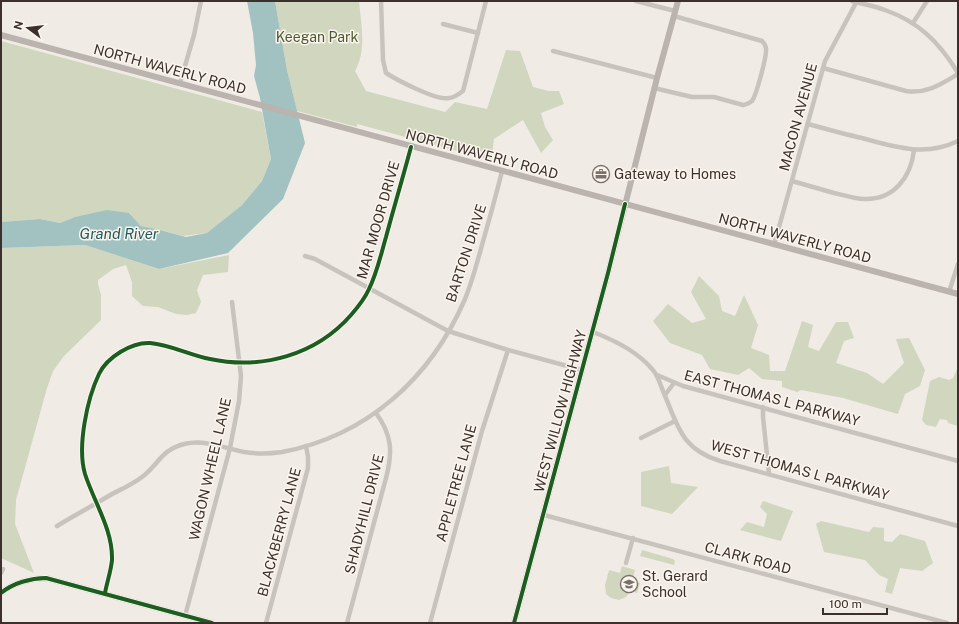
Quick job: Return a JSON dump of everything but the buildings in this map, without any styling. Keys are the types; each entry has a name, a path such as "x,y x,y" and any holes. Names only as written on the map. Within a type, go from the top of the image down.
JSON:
{"main road":[{"name":"WEST WILLOW HIGHWAY","path":"514,623 593,332 654,88 678,1"},
{"name":"NORTH WAVERLY ROAD","path":"1,35 958,294"},
{"path":"1,594 25,581 37,578 46,578 210,623"}],"street":[{"path":"180,83 196,30 201,1"},
{"path":"381,1 383,60 386,73 406,84 441,98 449,99 463,91 486,1"},
{"path":"636,1 756,38 762,41 766,48 766,55 756,93 751,102 743,105 714,97 692,97 654,88"},
{"path":"913,23 928,1"},
{"path":"823,68 906,91 918,92 932,89 958,73 948,56 940,47 913,23 883,10 855,2"},
{"name":"MACON AVENUE","path":"774,245 823,68 829,52 855,2"},
{"path":"443,24 478,33"},
{"path":"553,51 657,78"},
{"path":"808,124 892,147 914,150 936,148 958,141"},
{"name":"MAR MOOR DRIVE","path":"105,593 112,558 110,540 85,474 81,443 95,384 106,363 129,348 136,345 149,343 163,345 212,360 240,363 260,362 284,358 312,347 327,337 345,322 369,290 378,266 411,147"},
{"path":"792,181 853,198 876,199 897,188 904,179 910,170 914,150"},
{"name":"BARTON DRIVE","path":"57,526 142,477 161,457 184,444 203,442 243,452 262,454 282,452 306,446 342,432 376,413 402,392 422,370 439,347 456,317 470,285 502,171"},
{"path":"305,256 315,259 369,290 448,331 508,350 582,370"},
{"path":"949,292 958,264"},
{"name":"WAGON WHEEL LANE","path":"185,616 230,448 239,402 241,376 232,302"},
{"name":"EAST THOMAS L PARKWAY","path":"593,332 628,348 652,368 657,375 674,383 958,461"},
{"name":"APPLETREE LANE","path":"430,623 482,431 508,350"},
{"name":"WEST THOMAS L PARKWAY","path":"657,375 675,422 686,440 700,453 720,461 958,526"},
{"path":"665,394 674,383"},
{"path":"763,407 769,474"},
{"name":"SHADYHILL DRIVE","path":"347,623 391,458 391,449 386,431 376,413"},
{"path":"641,438 675,422"},
{"name":"BLACKBERRY LANE","path":"266,623 308,468 309,462 306,446"},
{"name":"CLARK ROAD","path":"544,515 947,623"},
{"path":"626,563 632,538"}],"green space":[{"name":"Keegan Park","path":"275,1 359,1 362,46 359,63 355,71 366,91 445,112 455,102 487,109 506,50 520,51 533,87 549,91 559,91 564,104 541,113 545,127 553,140 541,153 523,120 494,139 491,160 357,124 357,127 297,111 287,70"},
{"path":"1,41 262,112 271,159 262,181 241,206 207,233 183,236 141,226 129,213 75,217 60,223 40,219 1,222"},
{"path":"85,245 159,269 229,255 228,272 203,275 197,290 201,302 196,313 187,315 176,314 158,307 143,306 132,296 132,282 126,265 113,269 98,280 101,295 101,320 64,356 53,371 16,500 15,524 34,573 1,558 1,248"},
{"path":"699,276 719,296 722,311 735,316 744,295 758,325 751,348 769,355 770,371 785,371 802,321 813,325 808,347 819,351 836,322 848,322 854,338 844,341 836,363 867,373 883,384 904,363 896,339 909,338 925,370 920,386 905,394 898,414 843,398 801,390 797,392 782,387 782,381 762,379 749,368 738,375 710,369 702,355 670,343 653,321 668,304 692,323 706,319 691,292"},
{"path":"958,367 958,426 948,423 947,420 940,419 936,427 926,425 922,420 930,381 939,377 949,380 953,378"},
{"path":"669,466 671,483 698,487 672,514 641,506 641,472"},
{"path":"763,501 793,511 781,541 740,530 747,522 764,527 767,514 760,507"},
{"path":"821,521 869,532 873,527 884,528 884,541 892,542 900,534 925,541 933,563 922,571 900,568 892,594 885,592 888,579 879,575 865,560 824,552 816,524"},
{"path":"642,550 673,559 675,561 674,565 640,556"},
{"path":"622,566 635,570 633,577 640,583 637,593 631,591 626,597 619,600 611,598 606,594 605,585 609,570 620,573"}],"water":[{"name":"Grand River","path":"247,1 275,1 287,70 305,143 283,199 228,253 159,269 85,245 1,248 1,222 40,219 60,223 75,217 107,210 129,213 141,226 186,237 207,233 241,206 262,181 271,159 260,98 254,76 256,65 253,33"}],"cycle path":[{"path":"105,593 112,560 111,549 106,527 85,474 82,450 84,423 87,410 95,384 103,368 114,356 128,348 143,343 158,344 210,359 230,362 249,362 287,356 322,340 337,329 351,315 369,289 379,263 411,147"},
{"path":"514,623 608,273 625,204"},
{"path":"1,593 11,586 22,582 46,578 212,623"}],"place":[{"name":"Gateway to Homes","path":"601,174"},
{"name":"St. Gerard School","path":"629,584"}]}
